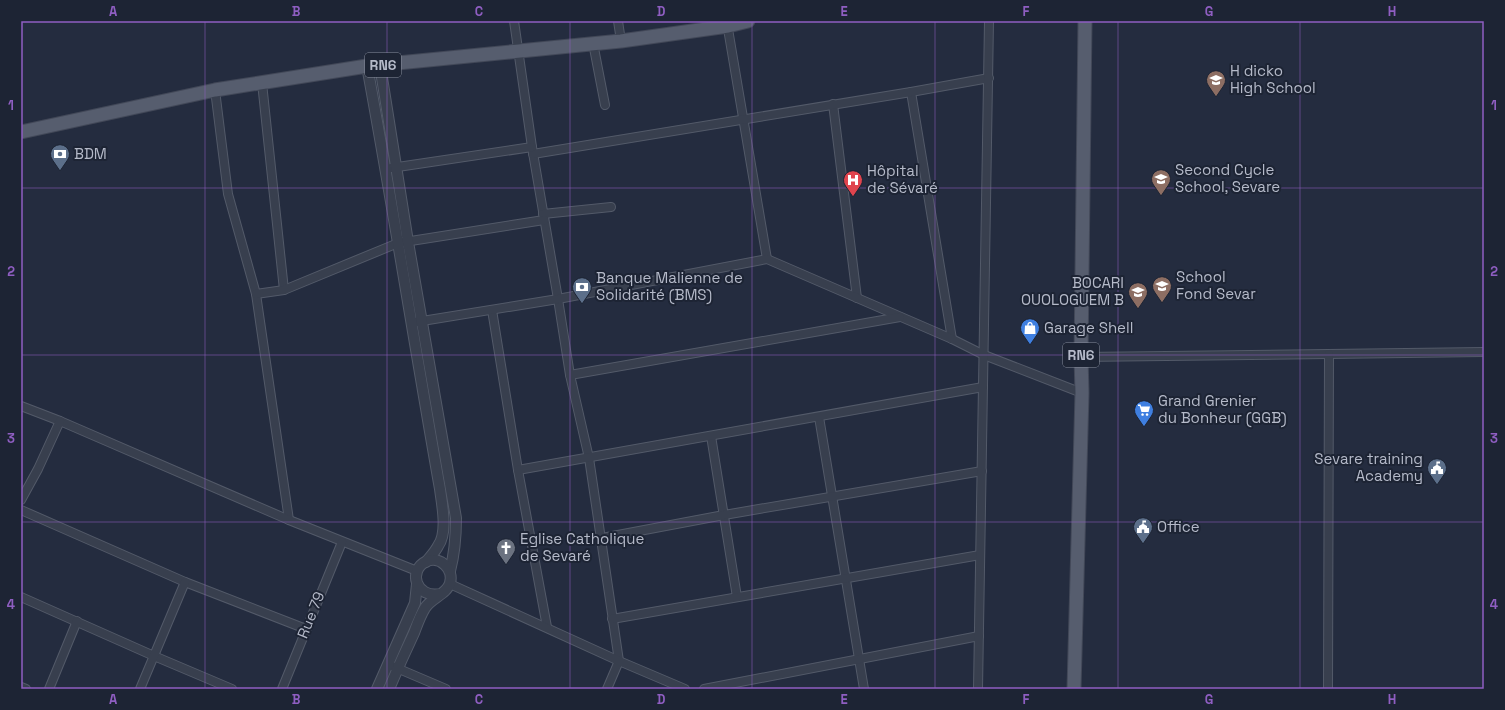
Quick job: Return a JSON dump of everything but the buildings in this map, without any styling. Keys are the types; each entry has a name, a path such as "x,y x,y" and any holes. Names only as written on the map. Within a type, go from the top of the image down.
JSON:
{"main road":[{"name":"RN6","path":"21,132 215,90 374,66 518,50 621,41 748,21"},
{"name":"RN6","path":"1074,689 1082,393 1081,357 1085,21"}],"street":[{"path":"514,21 532,151 570,375 589,458 602,538 619,661 607,689"},
{"path":"618,21 621,41"},
{"path":"978,689 989,21"},
{"path":"728,23 767,259"},
{"path":"594,43 605,104"},
{"path":"374,66 403,243 411,323 440,489 443,516 443,530 440,545 426,562"},
{"path":"391,168 532,151 743,119 989,78"},
{"path":"262,83 284,290"},
{"path":"215,90 228,194 256,294 289,520"},
{"path":"911,92 952,339"},
{"path":"833,104 858,298"},
{"path":"256,294 284,290 403,243 544,217 610,207"},
{"path":"403,243 422,322 456,518 455,553 450,571"},
{"path":"411,323 558,299 767,259 952,339 984,355 1082,393"},
{"path":"492,310 518,470 547,627"},
{"path":"570,375 900,317"},
{"path":"1081,357 1484,352"},
{"path":"1328,689 1329,354"},
{"path":"518,470 983,387"},
{"path":"21,406 60,421 289,520 417,571"},
{"path":"819,417 864,689"},
{"path":"21,500 38,469 60,421"},
{"path":"711,436 737,597"},
{"path":"602,538 982,470"},
{"path":"21,510 185,582 306,629"},
{"name":"Rue 79","path":"282,689 342,542"},
{"path":"612,619 980,554"},
{"path":"377,689 415,603 417,571 421,565 426,562 433,560 440,561 446,565 450,571 450,584 446,590 426,607 389,689"},
{"path":"140,689 185,582"},
{"path":"417,584 421,590 427,594 440,594"},
{"path":"450,584 619,661 685,689"},
{"path":"21,597 232,689"},
{"path":"49,689 77,621"},
{"path":"704,689 979,636"},
{"path":"388,664 446,689"},
{"path":"21,687 26,689"}],"place":[{"name":"H dicko High School","path":"1216,97"},
{"name":"BDM","path":"60,171"},
{"name":"Second Cycle School, Sevare","path":"1161,196"},
{"name":"Hôpital de Sévaré","path":"853,197"},
{"name":"School Fond Sevar","path":"1162,303"},
{"name":"Banque Malienne de Solidarité (BMS)","path":"582,304"},
{"name":"BOCARI OUOLOGUEM B","path":"1138,309"},
{"name":"Garage Shell","path":"1030,345"},
{"name":"Grand Grenier du Bonheur (GGB)","path":"1144,427"},
{"name":"Sevare training Academy","path":"1437,485"},
{"name":"Office","path":"1143,544"},
{"name":"Eglise Catholique de Sevaré","path":"506,565"}]}
